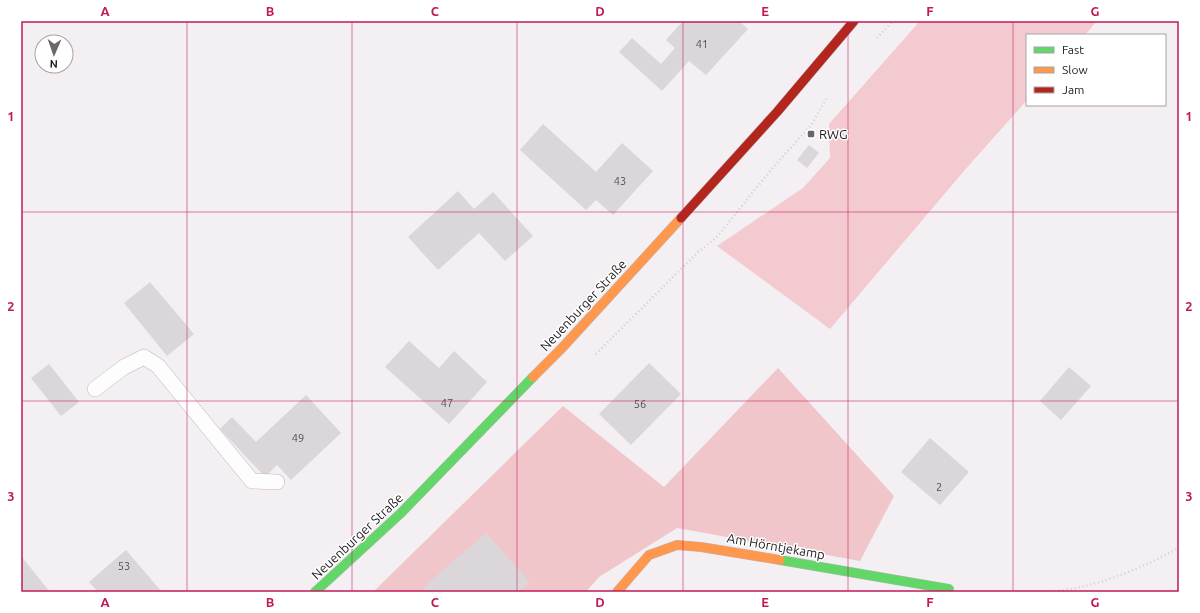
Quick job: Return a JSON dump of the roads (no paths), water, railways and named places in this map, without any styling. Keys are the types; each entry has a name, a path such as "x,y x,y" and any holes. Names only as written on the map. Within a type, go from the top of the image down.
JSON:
{"main road":[{"name":"Neuenburger Straße","path":"315,592 401,513 562,348 776,112 854,21"},
{"name":"Am Hörntjekamp","path":"617,592 649,555 677,545 701,547 949,589"}],"lane":[{"path":"95,389 124,367 144,358 158,366 252,481 277,482"}],"place":[{"name":"RWG","path":"811,134"}]}
